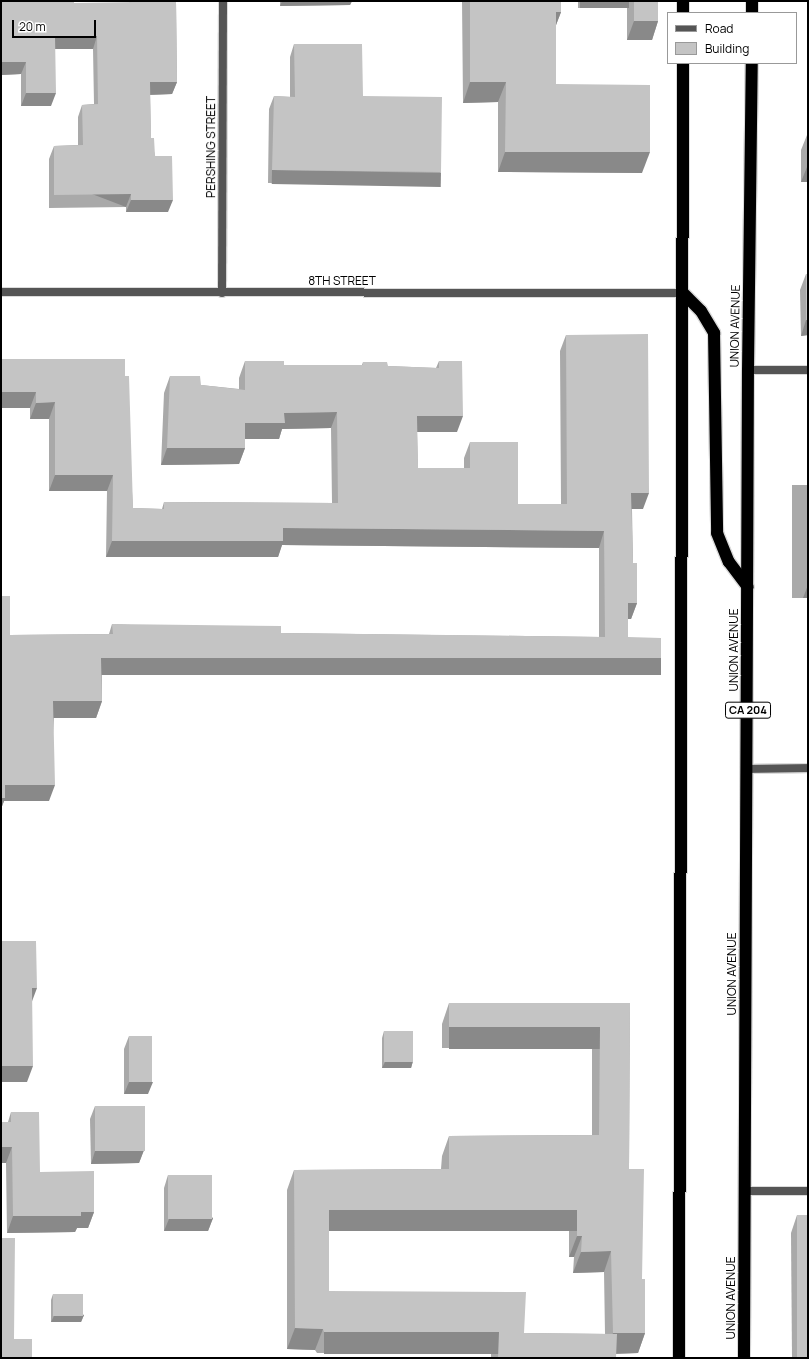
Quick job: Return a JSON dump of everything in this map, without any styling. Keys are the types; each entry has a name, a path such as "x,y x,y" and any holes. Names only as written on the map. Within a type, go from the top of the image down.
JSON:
{"highway":[{"path":"683,1 683,12"},
{"path":"752,1 752,12"},
{"path":"679,1358 683,64"},
{"name":"UNION AVENUE","path":"744,1358 748,769 748,370 752,64"},
{"path":"682,293 700,311 714,333 717,533 728,562 748,587"}],"street":[{"name":"PERSHING STREET","path":"222,293 223,1"},
{"name":"8TH STREET","path":"1,292 682,293"},
{"path":"748,370 808,370"},
{"path":"748,769 808,768"},
{"path":"745,1191 808,1191"}],"building":[{"path":"1,1 74,1 74,3 176,1 177,82 150,82 151,138 154,138 155,156 172,156 173,200 131,200 131,194 54,195 54,146 83,145 82,105 98,104 97,36 55,36 56,93 26,93 26,62 1,62"},
{"path":"470,1 561,1 561,12 556,12 556,84 650,85 650,152 505,152 506,82 470,82"},
{"path":"634,1 658,1 658,21 634,21"},
{"path":"294,44 362,44 363,96 442,97 441,172 272,170 274,96 295,97"},
{"path":"808,135 808,167 807,167"},
{"path":"806,274 808,274 808,320 806,320"},
{"path":"648,334 649,493 631,493 633,563 637,563 637,603 628,603 628,637 661,638 661,658 101,658 102,701 53,701 55,785 5,785 5,798 1,798 1,596 10,596 10,635 113,634 112,624 281,626 281,633 605,637 604,531 283,528 283,541 112,541 113,475 55,475 55,402 36,403 36,392 1,392 1,359 125,359 125,376 129,376 133,508 164,509 164,502 338,503 337,412 284,413 285,423 245,423 245,448 167,448 170,376 200,376 201,385 245,390 245,361 284,361 284,365 363,365 363,362 387,362 388,366 439,368 439,361 462,361 463,416 417,416 418,468 470,468 470,442 518,442 518,504 567,504 566,335"},
{"path":"1,941 36,941 37,988 32,988 33,1066 1,1066"},
{"path":"449,1003 630,1003 629,1169 644,1169 642,1279 645,1279 645,1333 613,1333 611,1251 581,1252 582,1236 577,1236 577,1210 329,1210 329,1291 526,1292 524,1333 617,1334 616,1358 498,1358 499,1332 324,1332 323,1329 295,1328 294,1170 449,1169 449,1136 599,1135 600,1027 449,1027"},
{"path":"384,1031 413,1031 413,1062 384,1062"},
{"path":"129,1036 152,1036 152,1082 129,1082"},
{"path":"95,1106 145,1106 145,1151 95,1151"},
{"path":"11,1112 39,1112 40,1172 94,1171 94,1212 81,1212 81,1216 13,1216 12,1147 1,1147 1,1122 11,1122"},
{"path":"168,1175 212,1175 212,1219 168,1219"},
{"path":"797,1215 808,1215 808,1358 797,1358"},
{"path":"1,1238 15,1238 14,1339 32,1339 32,1358 1,1358"},
{"path":"53,1294 83,1294 83,1316 53,1316"}]}
